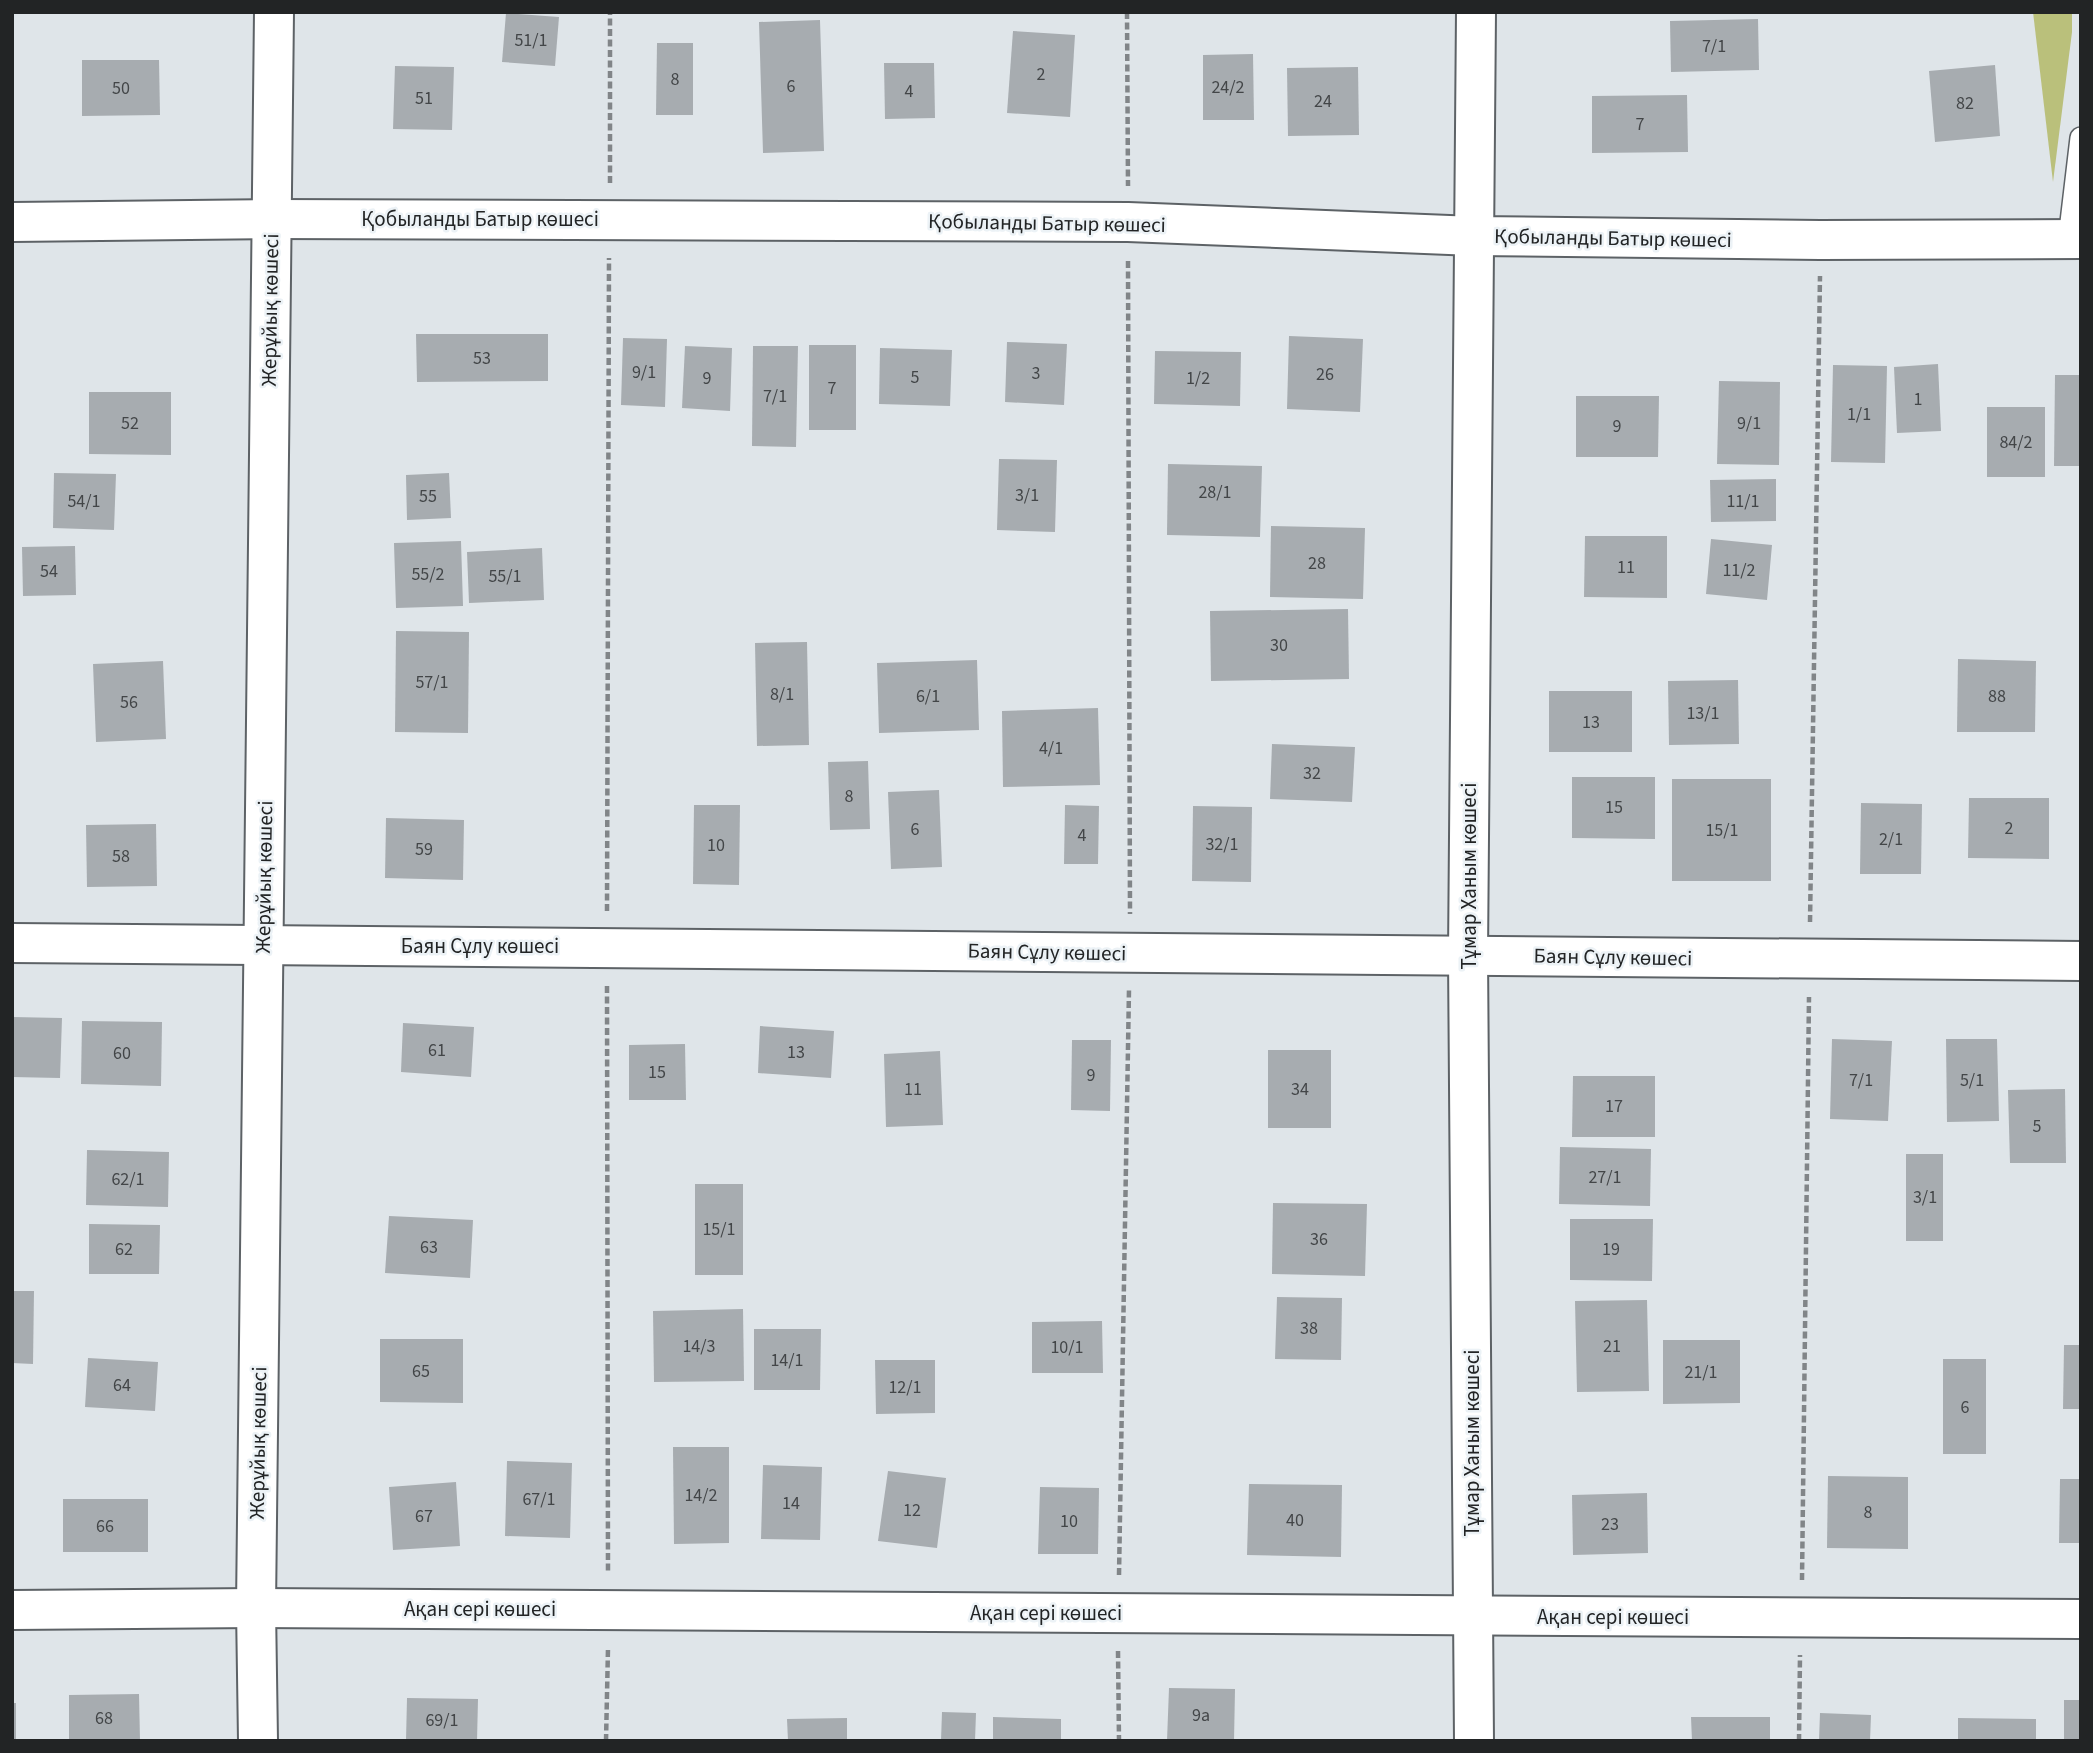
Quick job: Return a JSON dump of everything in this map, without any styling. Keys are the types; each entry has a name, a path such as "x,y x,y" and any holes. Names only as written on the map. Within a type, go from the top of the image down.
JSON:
{"street":[{"name":"Жерұйық көшесі","path":"258,1741 256,1608 274,12"},
{"name":"Тұмар Ханым көшесі","path":"1475,1741 1468,955 1476,12"},
{"name":"Қобыланды Батыр көшесі","path":"12,222 271,219 1128,222 1474,236 1820,240 2075,239"},
{"name":"Баян Сұлу көшесі","path":"12,943 2081,961"},
{"name":"Ақан сері көшесі","path":"12,1610 256,1608 2081,1619"}],"lane":[{"path":"2075,239 2081,138"}],"path":[{"path":"606,1741 610,12"},
{"path":"1118,1741 1130,953 1128,12"}],"green space":[{"path":"2033,12 2072,12 2072,32 2053,182"}],"building":[{"path":"506,13 559,17 555,66 502,62"},
{"path":"1758,19 1759,70 1671,72 1670,21"},
{"path":"820,20 824,151 763,153 759,22"},
{"path":"1013,31 1075,35 1070,117 1007,113"},
{"path":"657,43 693,43 693,115 656,115"},
{"path":"1253,54 1254,120 1203,120 1203,55"},
{"path":"82,60 159,60 160,115 82,116"},
{"path":"884,63 934,63 935,118 885,119"},
{"path":"1995,65 2000,136 1935,142 1929,71"},
{"path":"395,66 454,67 452,130 393,129"},
{"path":"1358,67 1359,135 1288,136 1287,68"},
{"path":"1687,95 1688,152 1592,153 1592,96"},
{"path":"416,334 548,334 548,381 417,382"},
{"path":"1289,336 1363,339 1360,412 1287,409"},
{"path":"623,338 667,339 665,407 621,405"},
{"path":"1007,342 1067,344 1064,405 1005,402"},
{"path":"809,345 856,345 856,430 809,430"},
{"path":"685,346 732,348 730,411 682,408"},
{"path":"753,346 798,346 796,447 752,446"},
{"path":"880,348 952,350 950,406 879,404"},
{"path":"1155,351 1241,352 1240,406 1154,404"},
{"path":"1938,364 1941,431 1897,433 1894,367"},
{"path":"1833,365 1887,366 1885,463 1831,462"},
{"path":"2055,375 2081,375 2081,466 2054,466"},
{"path":"1719,381 1780,382 1779,465 1717,464"},
{"path":"89,392 171,392 171,455 89,454"},
{"path":"1576,396 1659,396 1658,457 1576,457"},
{"path":"1987,407 2045,407 2045,477 1987,477"},
{"path":"999,459 1057,460 1055,532 997,530"},
{"path":"1168,464 1262,466 1260,537 1167,535"},
{"path":"54,473 116,474 114,530 53,528"},
{"path":"449,473 451,518 407,520 406,475"},
{"path":"1776,479 1776,521 1711,522 1710,480"},
{"path":"1271,526 1365,528 1363,599 1270,597"},
{"path":"1585,536 1667,536 1667,598 1584,597"},
{"path":"1711,539 1772,545 1767,600 1706,594"},
{"path":"461,541 463,606 396,608 394,543"},
{"path":"75,546 76,595 23,596 22,547"},
{"path":"542,548 544,600 469,603 467,552"},
{"path":"1348,609 1349,679 1211,681 1210,611"},
{"path":"396,631 469,632 468,733 395,732"},
{"path":"807,642 809,745 757,746 755,643"},
{"path":"1958,659 2036,661 2035,732 1957,732"},
{"path":"977,660 979,730 879,733 877,663"},
{"path":"163,661 166,739 96,742 93,664"},
{"path":"1738,680 1739,744 1669,745 1668,681"},
{"path":"1549,691 1632,691 1632,752 1549,752"},
{"path":"1098,708 1100,785 1003,787 1002,711"},
{"path":"1272,744 1355,747 1352,802 1270,799"},
{"path":"868,761 870,829 830,830 828,762"},
{"path":"1572,777 1655,777 1655,839 1572,838"},
{"path":"1672,779 1771,779 1771,881 1672,881"},
{"path":"939,790 942,867 891,869 888,792"},
{"path":"1969,798 2049,798 2049,859 1968,858"},
{"path":"1861,803 1922,804 1921,874 1860,874"},
{"path":"694,805 740,805 739,885 693,884"},
{"path":"1065,805 1099,806 1098,864 1064,864"},
{"path":"1193,806 1252,807 1251,882 1192,881"},
{"path":"386,818 464,820 463,880 385,878"},
{"path":"156,824 157,886 87,887 86,825"},
{"path":"12,1017 62,1018 60,1078 12,1077"},
{"path":"82,1021 162,1022 161,1086 81,1084"},
{"path":"403,1023 474,1027 471,1077 401,1072"},
{"path":"760,1026 834,1031 831,1078 758,1073"},
{"path":"1832,1039 1892,1041 1888,1121 1830,1119"},
{"path":"1946,1039 1997,1039 1999,1121 1947,1122"},
{"path":"1072,1040 1111,1040 1110,1111 1071,1110"},
{"path":"685,1044 686,1100 629,1100 629,1045"},
{"path":"1268,1050 1331,1050 1331,1128 1268,1128"},
{"path":"940,1051 943,1125 886,1127 884,1054"},
{"path":"1573,1076 1655,1076 1655,1137 1572,1137"},
{"path":"2065,1089 2066,1163 2010,1163 2008,1090"},
{"path":"1560,1147 1651,1149 1650,1206 1559,1204"},
{"path":"87,1150 169,1152 168,1207 86,1205"},
{"path":"1906,1154 1943,1154 1943,1241 1906,1241"},
{"path":"695,1184 743,1184 743,1275 695,1275"},
{"path":"1273,1203 1367,1204 1365,1276 1272,1274"},
{"path":"389,1216 473,1220 470,1278 385,1273"},
{"path":"1570,1219 1653,1219 1652,1281 1570,1280"},
{"path":"89,1224 160,1225 159,1274 89,1274"},
{"path":"12,1291 34,1291 33,1364 12,1363"},
{"path":"1277,1297 1342,1298 1341,1360 1275,1359"},
{"path":"1647,1300 1649,1391 1577,1392 1575,1301"},
{"path":"743,1309 744,1381 654,1382 653,1311"},
{"path":"1102,1321 1103,1373 1032,1373 1032,1322"},
{"path":"754,1329 821,1329 820,1390 754,1390"},
{"path":"380,1339 463,1339 463,1403 380,1402"},
{"path":"1663,1340 1740,1340 1740,1403 1663,1404"},
{"path":"2064,1345 2081,1345 2081,1409 2063,1409"},
{"path":"88,1358 158,1362 155,1411 85,1407"},
{"path":"1943,1359 1986,1359 1986,1454 1943,1454"},
{"path":"875,1360 935,1360 935,1413 876,1414"},
{"path":"673,1447 729,1447 729,1543 674,1544"},
{"path":"507,1461 572,1463 570,1538 505,1536"},
{"path":"763,1465 822,1467 820,1540 761,1539"},
{"path":"888,1471 946,1478 937,1548 878,1541"},
{"path":"1828,1476 1908,1477 1908,1549 1827,1548"},
{"path":"2060,1479 2081,1479 2081,1543 2059,1543"},
{"path":"456,1482 460,1546 393,1550 389,1487"},
{"path":"1249,1484 1342,1485 1341,1557 1247,1555"},
{"path":"1040,1487 1099,1488 1098,1554 1038,1554"},
{"path":"1647,1493 1648,1553 1573,1555 1572,1495"},
{"path":"63,1499 148,1499 148,1552 63,1552"},
{"path":"1169,1688 1235,1689 1234,1741 1167,1741"},
{"path":"139,1694 140,1741 69,1741 69,1695"},
{"path":"407,1698 478,1699 477,1741 406,1741"},
{"path":"2064,1700 2081,1700 2081,1741 2064,1741"},
{"path":"12,1703 16,1703 16,1741 12,1741"},
{"path":"942,1712 976,1713 975,1741 941,1741"},
{"path":"1820,1713 1871,1715 1870,1741 1819,1741"},
{"path":"993,1717 1061,1719 1061,1741 993,1741"},
{"path":"1691,1717 1770,1717 1770,1741 1692,1741"},
{"path":"847,1718 847,1741 788,1741 787,1719"},
{"path":"1958,1718 2036,1719 2036,1741 1958,1741"}]}
